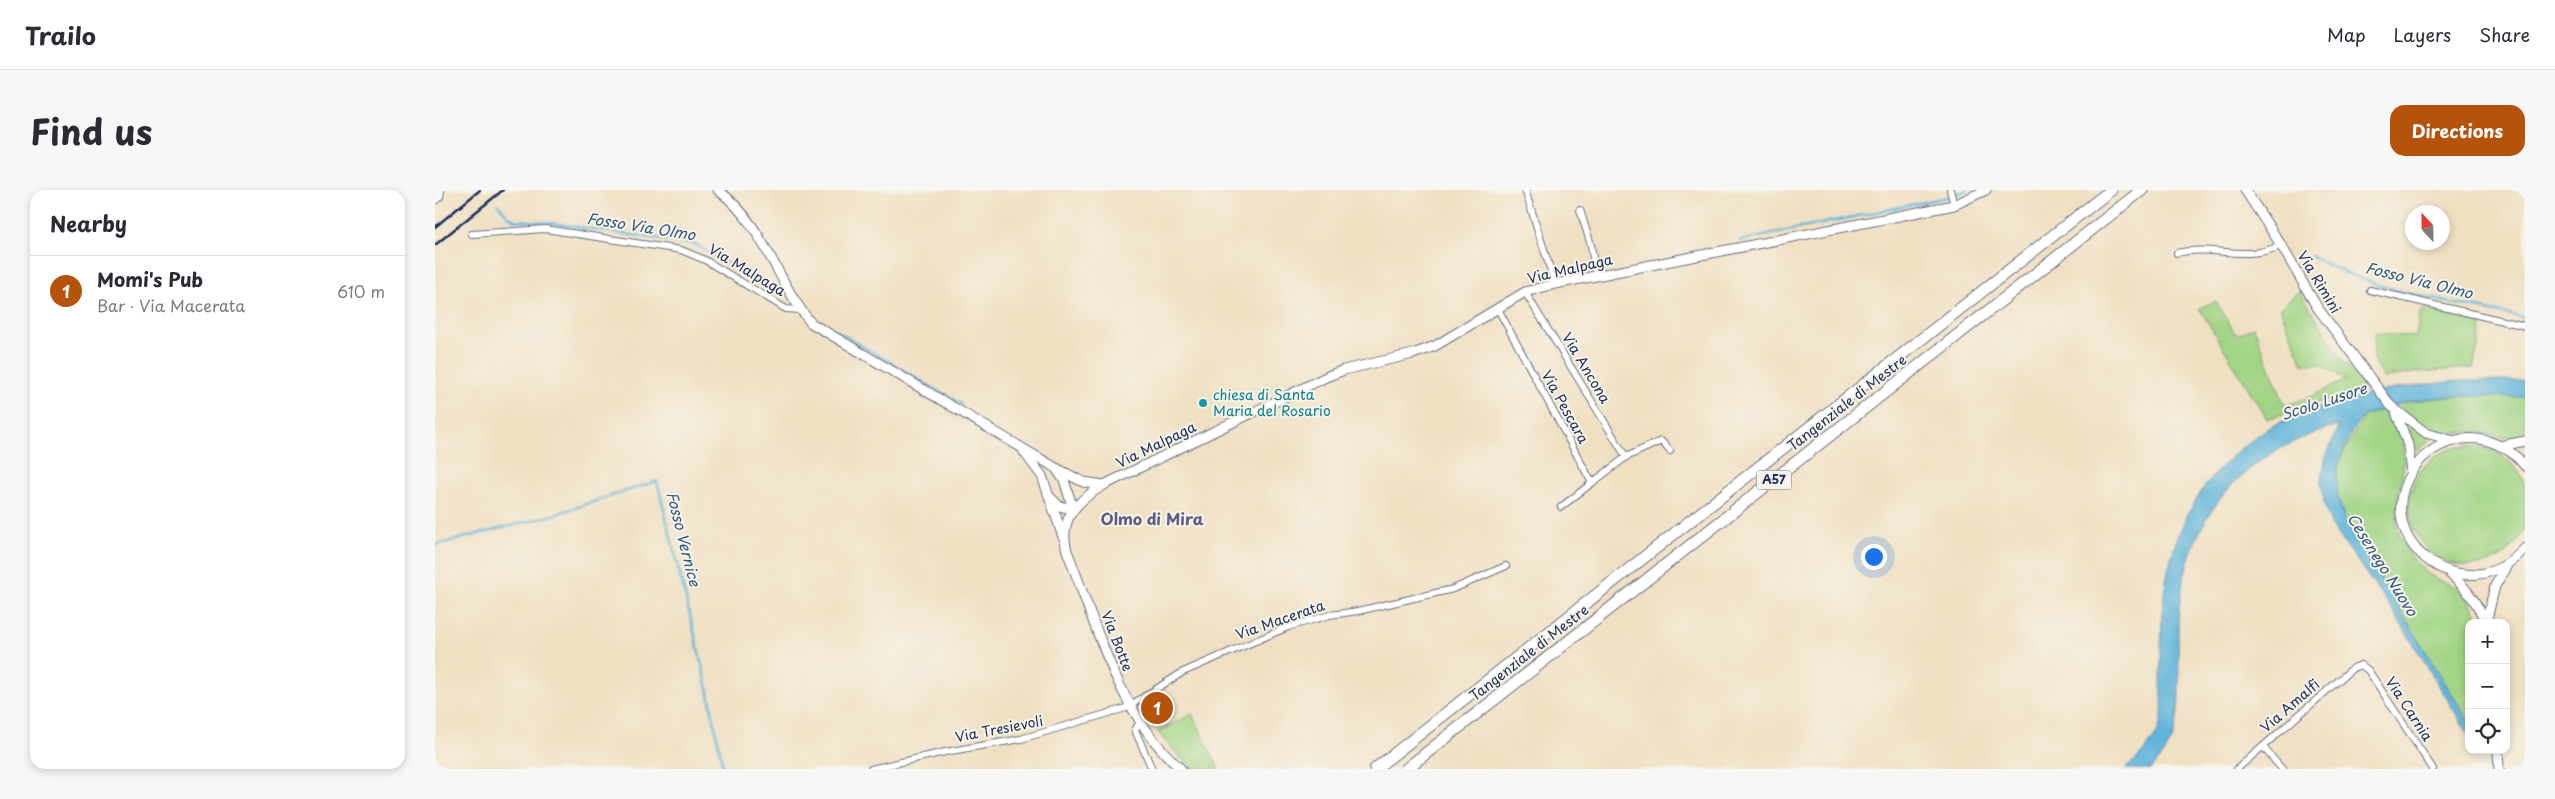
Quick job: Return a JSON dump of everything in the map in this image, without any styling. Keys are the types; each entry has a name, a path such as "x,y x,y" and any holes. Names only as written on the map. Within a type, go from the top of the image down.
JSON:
{"highway":[{"name":"Tangenziale di Mestre","path":"1375,769 2111,190"},
{"name":"Tangenziale di Mestre","path":"1406,769 2142,190"}],"street":[{"path":"435,201 440,197 441,190"},
{"name":"Via Malpaga","path":"718,190 738,208 755,229 800,310 811,324 1056,468 1083,482 1104,485"},
{"path":"1525,190 1555,284"},
{"name":"Via Malpaga","path":"1073,509 1081,500 1104,485 1328,376 1344,370 1413,354 1435,346 1525,292 1986,190"},
{"name":"Via Rimini","path":"2245,190 2281,245 2317,307 2393,409"},
{"path":"1580,210 1591,245 1596,276"},
{"name":"Via Malpaga","path":"472,234 545,229 681,250 705,260 785,309 800,310"},
{"path":"2177,253 2191,249 2250,254 2271,250 2281,245"},
{"path":"2370,290 2525,326"},
{"name":"Via Ancona","path":"1525,292 1626,457"},
{"name":"Via Pescara","path":"1498,309 1592,482"},
{"path":"2393,409 2426,433 2454,441"},
{"path":"2393,409 2408,445 2411,473"},
{"path":"2525,466 2500,446 2476,439 2454,441 2430,452 2411,473 2405,486 2401,503 2405,529 2415,549 2466,587 2486,623 2495,586 2507,565 2525,548"},
{"path":"1561,507 1626,457 1661,441 1670,451"},
{"path":"2500,446 2525,441"},
{"name":"Via Malpaga","path":"1020,448 1037,468 1064,540"},
{"path":"1056,468 1064,480 1073,509"},
{"path":"1048,495 1059,506 1073,509"},
{"path":"1064,540 1067,518 1073,509"},
{"name":"Via Botte","path":"1064,540 1120,688 1130,707 1163,754 1181,769"},
{"path":"2446,571 2461,575 2480,575 2507,565"},
{"name":"Via Macerata","path":"1130,707 1183,672 1288,627 1330,615 1358,612 1453,589 1506,566"},
{"name":"Via Amalfi","path":"2237,769 2353,668 2361,665"},
{"name":"Via Carnia","path":"2361,665 2368,670 2433,769"},
{"name":"Via Tresievoli","path":"871,769 945,752 1021,739 1130,707"},
{"path":"1140,722 1135,730 1152,769"},
{"path":"2263,747 2281,769"},
{"path":"2498,754 2499,769"}],"green space":[{"path":"2301,289 2302,295 2343,361 2365,388 2267,419 2199,308 2216,301 2236,335 2254,327 2285,406 2346,380 2320,364 2303,364 2280,308"},
{"path":"2425,309 2483,324 2473,368 2419,372 2383,378 2373,359 2375,333 2416,337 2420,312"},
{"path":"2469,395 2525,397 2525,436 2508,438 2479,432 2452,433 2435,431 2414,420 2395,403"},
{"path":"2382,410 2399,431 2403,444 2404,457 2398,497 2397,524 2403,543 2415,561 2431,576 2456,587 2462,592 2471,603 2479,619 2465,619 2465,715 2346,522 2337,495 2336,476 2341,456 2364,416"},
{"path":"2410,428 2430,438 2430,441 2415,452 2412,451 2408,430"},
{"path":"2469,446 2492,450 2512,463 2525,483 2529,506 2525,529 2512,549 2492,562 2469,566 2446,562 2426,549 2413,529 2409,506 2413,483 2426,463 2446,450"},
{"path":"1192,714 1219,769 1191,769 1157,732"}],"water":[{"path":"2525,381 2525,397 2452,396 2434,398 2399,404 2366,415 2354,428 2349,438 2340,461 2337,487 2346,522 2465,715 2465,728 2395,614 2331,524 2324,504 2321,483 2325,460 2338,426 2302,438 2270,455 2243,475 2220,499 2202,527 2189,558 2181,594 2178,632 2178,704 2175,731 2167,749 2151,769 2125,769 2150,744 2160,725 2162,710 2161,641 2164,591 2176,543 2185,521 2196,499 2210,480 2226,461 2245,445 2276,424 2344,400 2368,394 2439,383"}],"waterway":[{"name":"Fosso Via Olmo","path":"1740,241 1947,197 1967,190"},
{"name":"Fosso Via Olmo","path":"498,204 508,216 515,220 544,222 695,244 774,292"},
{"name":"Fosso Via Olmo","path":"2311,256 2336,269 2388,288 2525,318"},
{"name":"Fosso Via Olmo","path":"830,327 961,404"},
{"name":"Fosso Vernice","path":"435,545 550,516 657,481 708,689 723,769"}],"railway":[{"path":"435,227 480,190"},
{"path":"435,245 503,190"}],"place":[{"name":"chiesa di Santa Maria del Rosario","path":"1203,403"},
{"name":"Momi's Pub","path":"1157,708"}],"district":[{"name":"Olmo di Mira","path":"1152,519"}],"water label":[{"name":"Scolo Lusore","path":"2324,402"},
{"name":"Cesenego Nuovo","path":"2382,565"}]}
